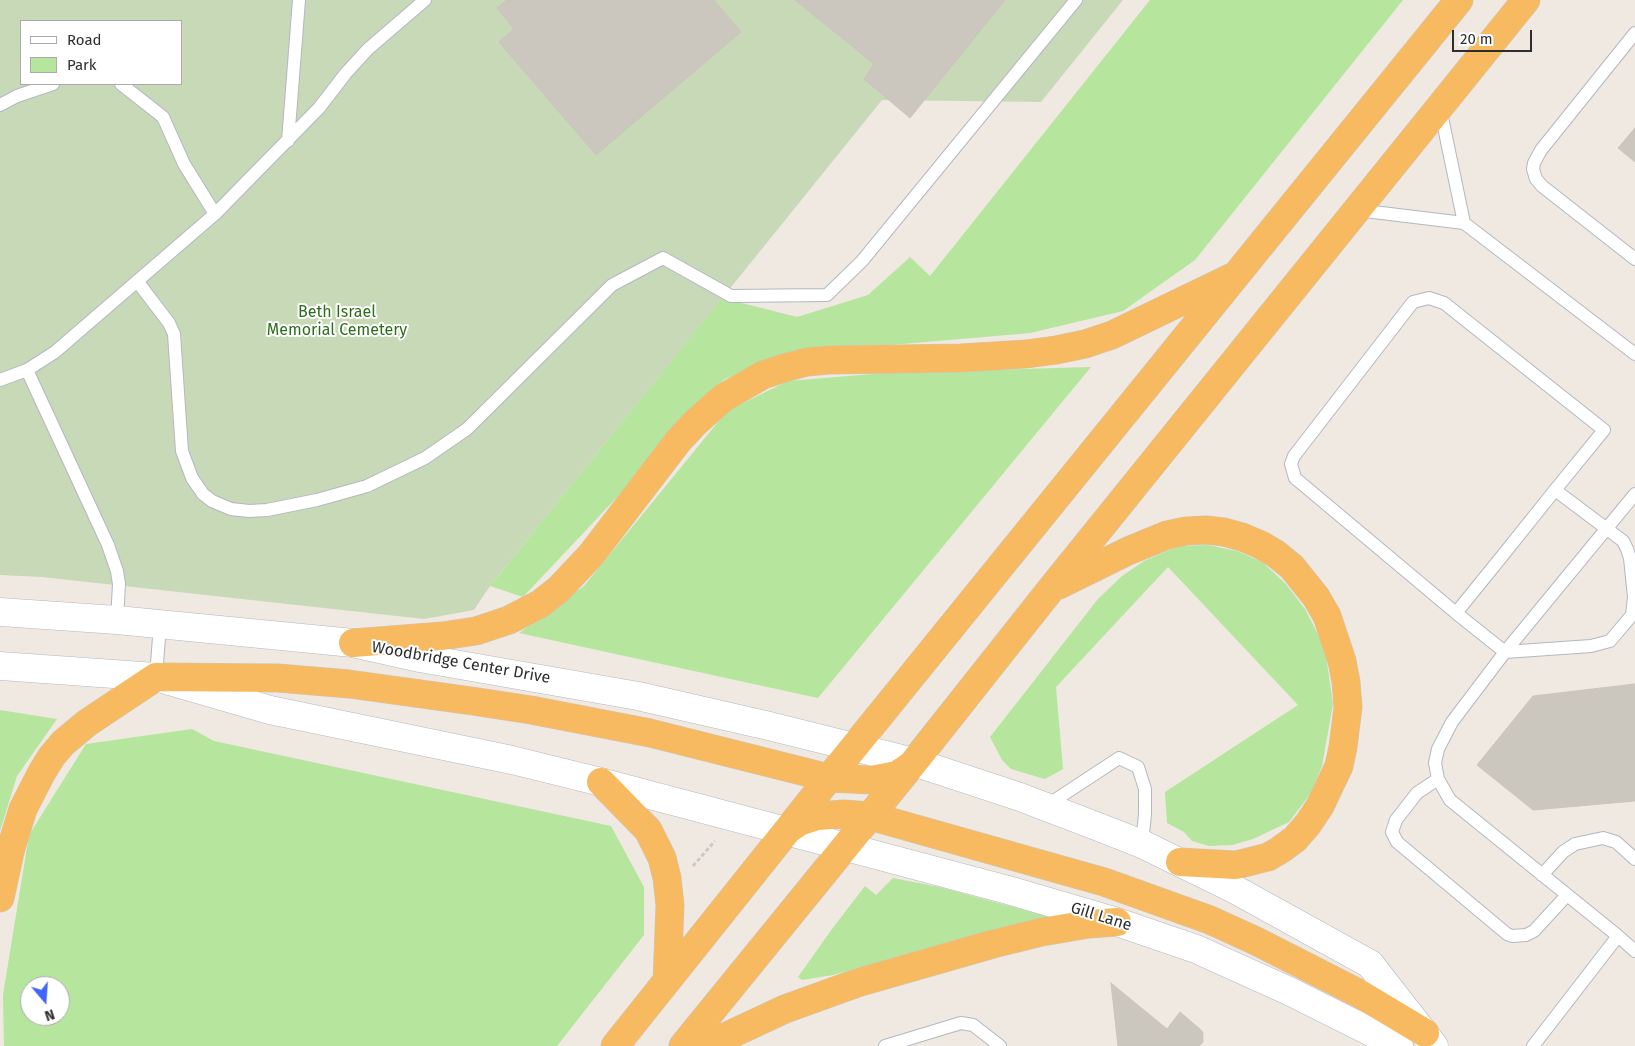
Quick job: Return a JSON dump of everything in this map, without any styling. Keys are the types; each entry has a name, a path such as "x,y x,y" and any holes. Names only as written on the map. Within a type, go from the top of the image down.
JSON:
{"highway":[{"path":"615,1046 828,778 1459,0"},
{"path":"683,1046 914,762 1051,589 1526,0"},
{"path":"354,644 476,631 509,620 540,604 558,590 591,555 679,440 695,423 723,398 763,375 784,368 814,362 860,359 969,358 1026,354 1075,346 1112,335 1238,274"},
{"path":"1051,589 1128,551 1167,535 1206,530 1242,537 1276,554 1292,567 1316,597 1327,616 1342,661 1348,707 1339,766 1320,806 1308,824 1295,838 1268,857 1236,865 1180,862"},
{"path":"0,898 11,848 24,809 52,756 63,743 87,723 156,677 278,678 348,684 472,701 531,710 650,733 828,778 871,780 884,778 901,772 914,762"},
{"path":"601,782 648,830 662,858 667,878 670,905 667,981"},
{"path":"786,831 799,822 817,816 844,814 870,816 1095,880 1210,920 1256,941 1360,994 1430,1040"},
{"path":"706,1046 785,1009 857,983 1042,932 1089,924 1117,922"}],"street":[{"name":"Woodbridge Center Drive","path":"0,612 117,620 354,644 420,658 638,696 914,762"},
{"path":"0,666 156,677 270,710 512,760 786,831"},
{"path":"914,762 1046,806 1142,844 1236,890 1370,964 1430,1040"},
{"name":"Gill Lane","path":"786,831 1051,902 1196,949 1399,1046"}],"lane":[{"path":"288,141 299,0"},
{"path":"0,380 27,370 56,352 215,214 319,108 346,72 368,49 425,0"},
{"path":"137,281 169,322 174,334 182,451 192,478 203,494 230,509 249,511 267,510 317,500 367,486 425,458 467,429 612,285 663,258 731,296 827,295 862,261 1076,0"},
{"path":"1635,33 1541,150 1533,169 1536,179 1542,186 1635,259"},
{"path":"0,105 17,96 51,85"},
{"path":"122,85 163,117 184,164 215,214"},
{"path":"1440,107 1464,223"},
{"path":"1357,210 1464,223 1635,354"},
{"path":"1456,613 1604,430 1444,303 1429,298 1414,302 1294,456 1291,469 1298,481 1456,613 1505,652 1591,646 1610,641 1632,615 1634,597 1630,558 1623,541 1556,490"},
{"path":"27,370 108,545 117,571 119,584 117,620"},
{"path":"1633,944 1618,936 1450,800 1438,779 1435,763 1438,749 1452,722 1505,652 1635,494"},
{"path":"156,677 160,624"},
{"path":"1046,806 1118,758 1138,767 1145,789 1142,844"},
{"path":"1438,779 1417,793 1396,820 1392,832 1397,842 1512,936 1526,935 1534,931 1567,895"},
{"path":"1542,875 1562,852 1575,844 1603,838 1616,842 1635,859"},
{"path":"1533,1046 1618,936"},
{"path":"885,1046 907,1043 954,1024 973,1025 1000,1046"}],"path":[{"path":"690,869 714,842"}],"green space":[{"name":"Beth Israel Memorial Cemetery","path":"0,0 1123,0 1041,102 882,100 490,586 474,610 424,619 42,577 0,575"},
{"path":"1150,0 1403,0 1195,260 1123,311 1030,333 787,354 725,379 678,422 636,477 523,597 490,586 722,298 797,317 868,295 910,257 930,276"},
{"path":"1091,367 818,698 519,633 584,586 727,411 788,381 885,373"},
{"path":"1208,545 1237,551 1262,562 1285,583 1305,609 1325,648 1333,704 1322,766 1311,793 1289,822 1253,839 1232,845 1209,846 1192,841 1184,832 1167,823 1165,792 1298,705 1168,567 1056,687 1063,769 1045,779 1011,769 1002,760 990,737 1098,599 1122,576 1144,561 1178,546"},
{"path":"0,710 57,719 17,776 0,831"},
{"path":"192,729 214,741 611,826 644,887 644,935 557,1046 4,1046 3,995 29,835 86,744"},
{"path":"893,878 939,887 1054,918 1005,927 833,975 802,980 798,977 865,886 876,895"}],"building":[{"path":"507,0 714,0 741,32 596,155 499,42 514,29 497,8"},
{"path":"795,0 1005,0 910,118 864,79 874,64"},
{"path":"1635,128 1635,162 1618,148"},
{"path":"1635,684 1635,801 1533,810 1477,765 1533,696"},
{"path":"1111,983 1167,1029 1180,1012 1201,1030 1203,1042 1199,1046 1118,1046"}]}
